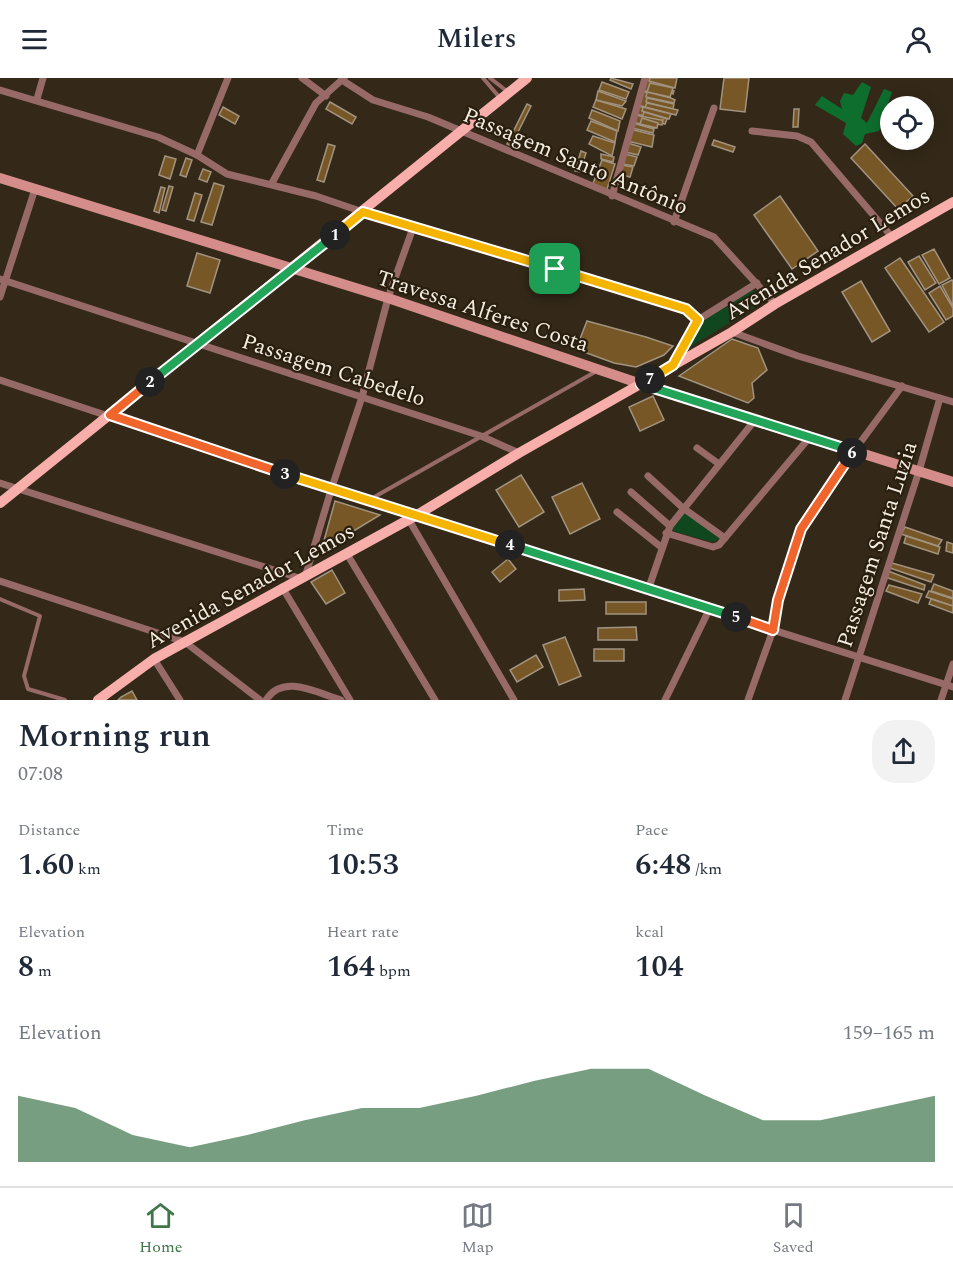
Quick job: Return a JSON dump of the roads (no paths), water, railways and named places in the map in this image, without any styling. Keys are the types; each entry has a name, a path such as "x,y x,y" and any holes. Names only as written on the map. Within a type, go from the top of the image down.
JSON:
{"main road":[{"path":"0,503 292,270 527,78"},
{"name":"Avenida Senador Lemos","path":"98,700 154,659 413,517 519,453 732,332 775,304 953,202"}],"street":[{"path":"37,99 43,78"},
{"path":"197,155 228,78"},
{"path":"302,78 326,96"},
{"path":"612,196 645,78"},
{"path":"272,183 316,103 343,79"},
{"name":"Passagem Santo Antônio","path":"343,79 373,100 428,117 722,243 775,304"},
{"path":"0,90 158,136 197,155 227,174 272,183 686,309 698,320"},
{"path":"674,222 714,108"},
{"path":"752,131 797,136 811,142 892,237"},
{"name":"Travessa Alferes Costa","path":"0,178 388,298 641,384 953,482"},
{"path":"0,297 3,280 35,189"},
{"path":"0,483 303,576 362,397 388,298 414,225"},
{"name":"Passagem Cabedelo","path":"3,280 481,436 519,453"},
{"path":"673,365 698,320 757,283"},
{"path":"732,332 798,356 953,402"},
{"path":"0,380 331,490 369,500 413,517 710,608 950,686"},
{"path":"748,700 773,630 778,600 801,529 853,451 902,386"},
{"name":"Passagem Santa Luzia","path":"845,700 919,471 939,398"},
{"path":"648,590 668,529 755,420"},
{"path":"631,492 668,529 713,547 725,538 809,438"},
{"path":"697,448 719,464"},
{"path":"648,476 683,508 725,538"},
{"path":"617,512 661,547"},
{"path":"413,517 514,700"},
{"path":"347,554 435,700"},
{"path":"0,581 185,642 260,700"},
{"path":"282,587 350,700"},
{"path":"665,700 710,608"},
{"path":"154,659 180,700"},
{"path":"941,700 950,686 953,664"},
{"path":"266,700 274,689 284,686 341,700"}],"lane":[{"path":"483,78 505,96"},
{"path":"490,78 505,96"},
{"path":"369,500 599,369"},
{"path":"0,599 40,616 24,676 25,684 28,689 64,700"}]}
